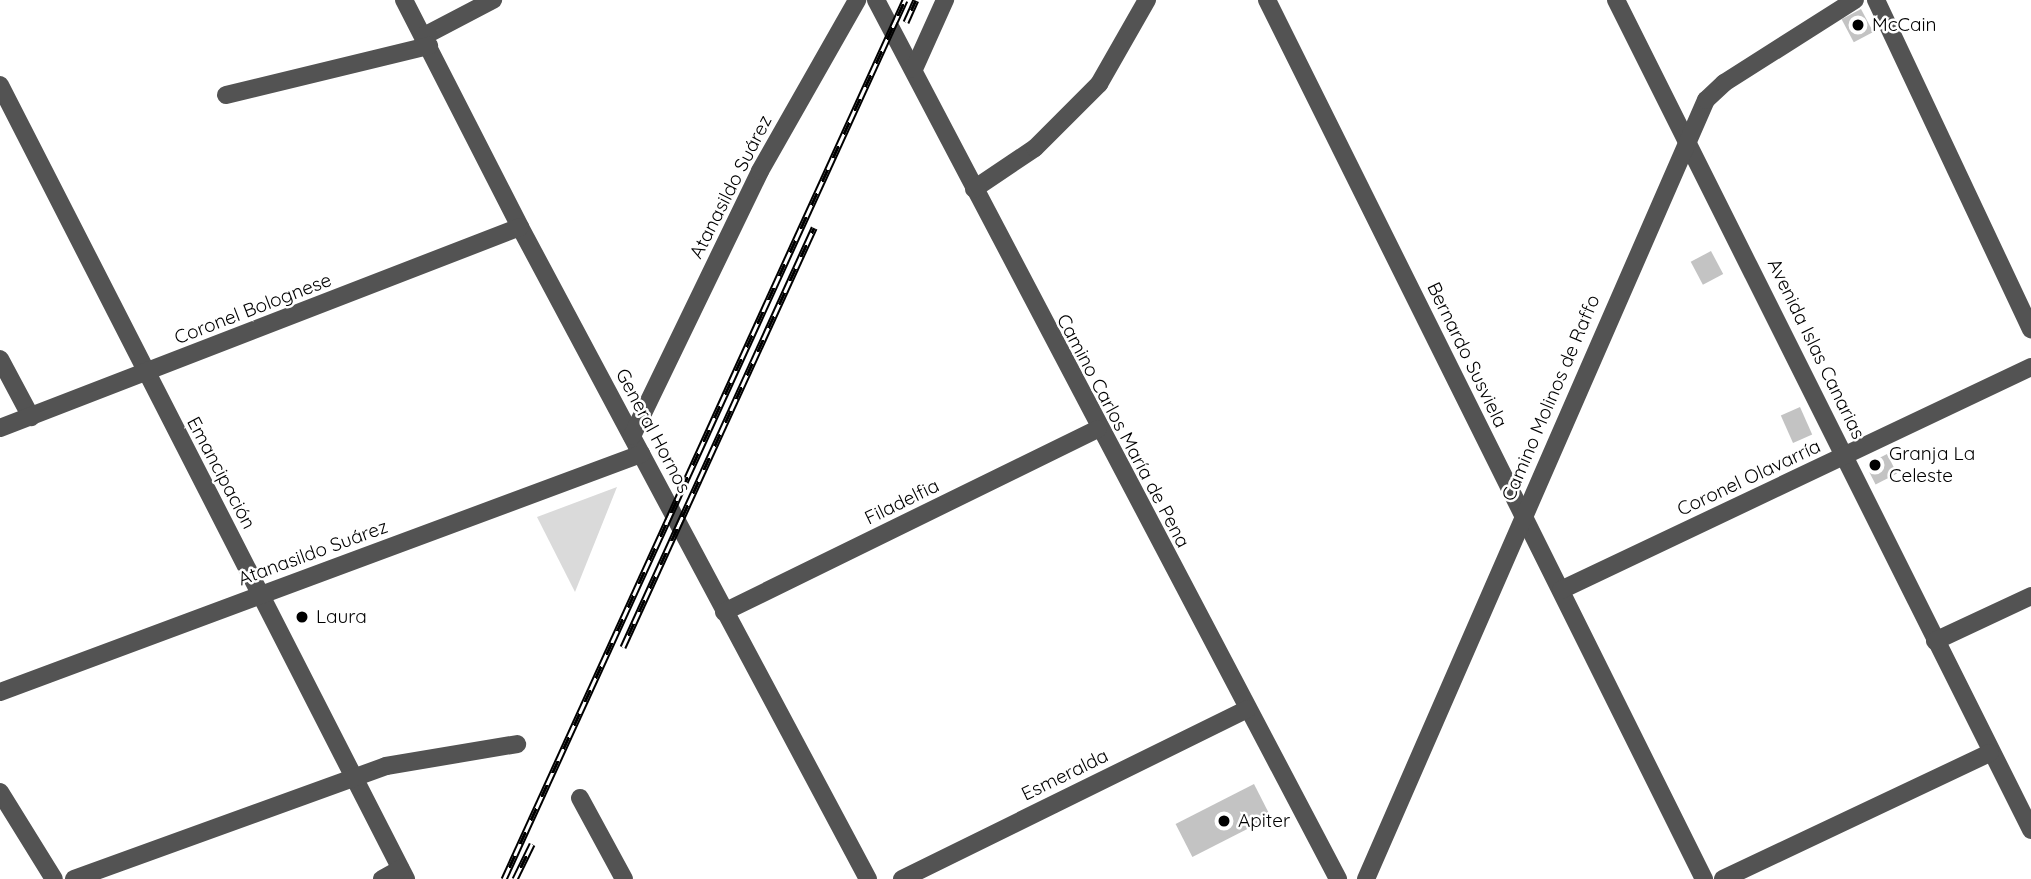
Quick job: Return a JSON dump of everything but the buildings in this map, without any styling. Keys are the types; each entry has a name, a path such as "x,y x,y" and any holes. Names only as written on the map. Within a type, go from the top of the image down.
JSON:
{"street":[{"name":"General Hornos","path":"404,0 520,227 868,879"},
{"path":"226,95 426,41 493,0"},
{"name":"Atanasildo Suárez","path":"632,436 760,171 857,0"},
{"name":"Camino Carlos María de Pena","path":"876,0 915,69 1098,429 1338,879"},
{"path":"915,69 945,0"},
{"path":"974,189 1035,148 1099,84 1147,0"},
{"name":"Bernardo Susviela","path":"1267,0 1704,879"},
{"name":"Avenida Islas Canarias","path":"1616,0 1687,136 1990,753 2031,830"},
{"name":"Camino Molinos de Raffo","path":"1366,879 1687,136 1706,100 1724,83 1855,0"},
{"path":"1876,0 2031,329"},
{"name":"Emancipación","path":"2,94 144,373 262,595 403,874"},
{"name":"Coronel Bolognese","path":"0,428 520,227"},
{"path":"0,359 31,416"},
{"name":"Coronel Olavarría","path":"1560,590 2031,367"},
{"name":"Filadelfia","path":"724,612 1098,429"},
{"name":"Atanasildo Suárez","path":"0,692 641,454"},
{"path":"1935,640 2031,596"},
{"name":"Esmeralda","path":"902,879 1247,709"},
{"path":"74,879 386,766 517,744"},
{"path":"1723,879 1990,753"},
{"path":"0,792 54,879"},
{"path":"580,798 624,879"},
{"path":"382,879 403,874"}],"shaded area":[{"path":"617,487 575,592 537,517"}],"railway":[{"path":"504,879 905,0"},
{"path":"906,22 916,0"},
{"path":"623,647 814,227"},
{"path":"515,879 532,844"}],"place":[{"name":"McCain","path":"1858,25"},
{"name":"Granja La Celeste","path":"1875,465"},
{"name":"Laura","path":"302,617"},
{"name":"Apiter","path":"1224,821"}]}
